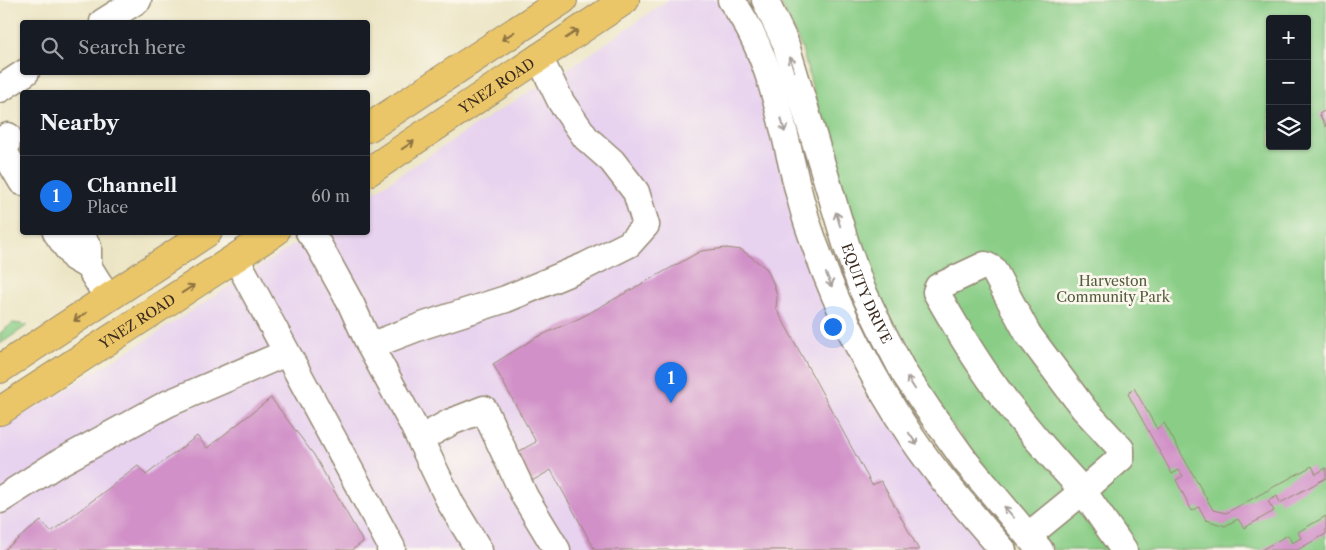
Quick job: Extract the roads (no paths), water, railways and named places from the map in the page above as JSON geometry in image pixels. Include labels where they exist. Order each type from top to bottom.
[{"type":"main road","points":[[370,127],[563,0]]},
{"type":"main road","name":"YNEZ ROAD","points":[[370,171],[625,0]]},
{"type":"main road","points":[[0,369],[203,235]]},
{"type":"main road","name":"YNEZ ROAD","points":[[0,411],[270,235]]},
{"type":"main road","points":[[33,390],[40,369],[110,321],[108,298]]},
{"type":"street","points":[[106,20],[138,0]]},
{"type":"street","name":"EQUITY DRIVE","points":[[731,0],[743,16],[759,48],[779,112],[809,228],[824,268],[860,348],[886,397],[913,440],[947,485],[1004,550]]},
{"type":"street","name":"EQUITY DRIVE","points":[[765,0],[785,42],[846,244],[862,289],[882,331],[904,373],[933,417],[966,462],[1035,543]]},
{"type":"street","points":[[370,346],[425,325],[506,299],[585,266],[629,244],[646,225],[636,192],[612,161],[586,138],[561,102],[538,57]]},
{"type":"street","points":[[0,89],[21,75]]},
{"type":"street","points":[[10,134],[5,153],[20,173]]},
{"type":"street","points":[[58,235],[74,258],[88,266],[108,298]]},
{"type":"street","points":[[82,235],[88,247],[88,266]]},
{"type":"street","points":[[311,235],[351,304],[370,346],[420,439],[451,504],[479,550]]},
{"type":"street","points":[[236,258],[392,548],[390,550]]},
{"type":"street","points":[[1035,543],[1083,491],[1121,458],[1120,449],[1084,409],[1028,334],[993,269],[985,265],[938,287],[936,292],[973,354],[997,389],[1083,491],[1124,550]]},
{"type":"street","points":[[0,500],[55,465],[167,404],[286,353]]},
{"type":"street","points":[[420,439],[451,422],[484,409],[525,497],[557,550]]},
{"type":"place","name":"Channell","points":[[671,403]]},
{"type":"park label","name":"Harveston Community Park","points":[[1113,290]]}]
